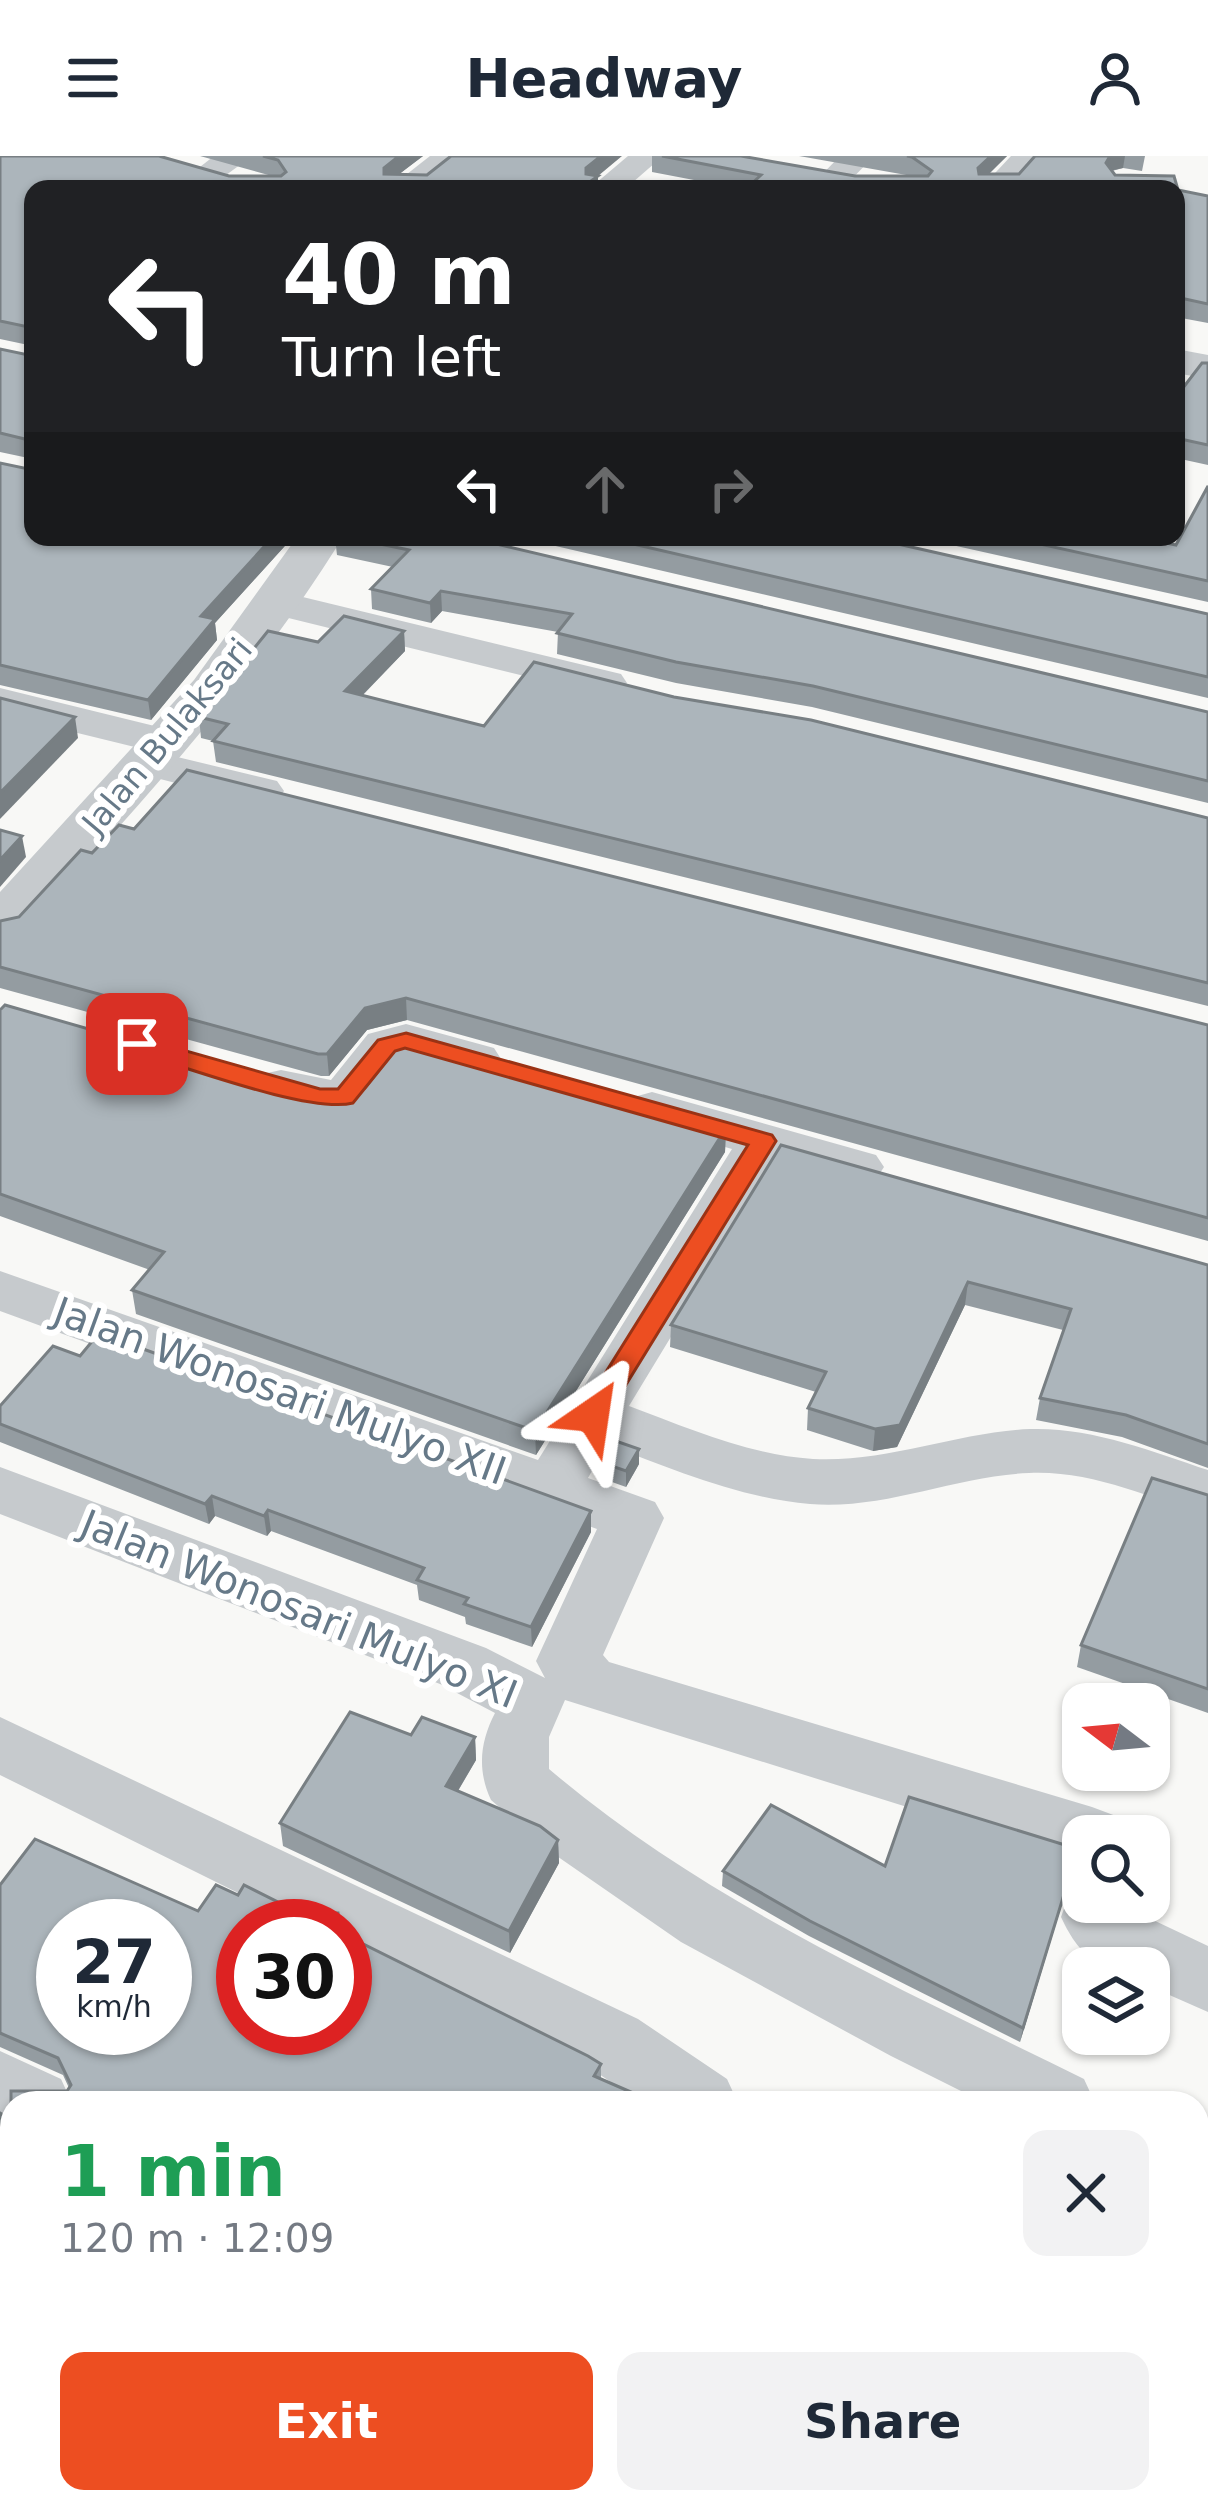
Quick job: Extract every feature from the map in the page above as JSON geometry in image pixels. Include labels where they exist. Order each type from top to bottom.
[{"type":"street","points":[[417,180],[450,156]]},
{"type":"street","points":[[615,180],[646,156]]},
{"type":"street","points":[[1005,180],[1028,156]]},
{"type":"street","points":[[167,162],[207,173],[242,170]]},
{"type":"street","points":[[796,170],[848,176]]},
{"type":"street","name":"Jalan Bulaksari","points":[[0,924],[158,753],[278,603],[314,546]]},
{"type":"street","points":[[278,603],[637,691]]},
{"type":"street","points":[[0,701],[310,803]]},
{"type":"street","points":[[228,1070],[320,1097],[345,1097],[386,1045],[406,1040],[519,1071]]},
{"type":"street","points":[[608,1096],[896,1178]]},
{"type":"street","points":[[552,1489],[764,1141]]},
{"type":"street","name":"Jalan Wonosari Mulyo XII","points":[[0,1290],[633,1518],[551,1682]]},
{"type":"street","points":[[593,1415],[706,1458],[807,1480],[841,1482],[1031,1451],[1097,1458],[1208,1493]]},
{"type":"street","name":"Jalan Wonosari Mulyo XI","points":[[0,1490],[463,1666],[551,1682],[516,1737],[515,1780],[556,1819],[719,1930],[1034,2091]]},
{"type":"street","points":[[551,1682],[587,1681],[1062,1827]]},
{"type":"street","points":[[0,1744],[612,2042],[683,2091]]},
{"type":"street","points":[[1100,1923],[1103,1929],[1208,1981]]},
{"type":"building","points":[[0,156],[159,156],[229,176],[281,176],[286,172],[278,160],[263,156],[399,156],[384,168],[384,174],[427,175],[451,156],[601,156],[586,168],[586,174],[598,176],[592,180],[24,180],[24,326],[0,321]]},
{"type":"building","points":[[662,156],[741,156],[855,176],[928,176],[932,171],[907,156],[991,156],[978,168],[979,174],[1019,174],[1035,156],[1110,156],[1106,163],[1115,175],[1174,176],[1175,180],[756,180],[761,175]]},
{"type":"building","points":[[1185,191],[1208,196],[1208,304],[1185,299]]},
{"type":"building","points":[[0,349],[24,354],[24,439],[0,433]]},
{"type":"building","points":[[1202,363],[1208,363],[1208,445],[1185,440],[1185,385]]},
{"type":"building","points":[[0,463],[24,468],[24,546],[265,546],[201,616],[215,619],[148,700],[0,665]]},
{"type":"building","points":[[1208,486],[1208,581],[1049,546],[1185,546],[1185,528]]},
{"type":"building","points":[[390,546],[505,546],[1208,712],[1208,781],[813,686],[676,662],[557,633],[572,614],[441,591],[430,603],[371,589],[409,550]]},
{"type":"building","points":[[642,546],[907,546],[1208,614],[1208,677]]},
{"type":"building","points":[[344,616],[404,631],[345,691],[484,726],[534,662],[674,697],[811,720],[1208,818],[1208,983],[213,741],[228,724],[199,717],[268,631],[318,642]]},
{"type":"building","points":[[0,698],[75,717],[0,793]]},
{"type":"building","points":[[187,770],[1208,1025],[1208,1218],[406,998],[365,1008],[327,1054],[318,1054],[0,967],[0,921],[19,917],[81,850],[92,853],[119,825],[134,829]]},
{"type":"building","points":[[0,830],[22,836],[0,860]]},
{"type":"building","points":[[5,1005],[315,1094],[365,1088],[405,1037],[726,1128],[535,1431],[132,1290],[164,1252],[0,1194],[0,1010]]},
{"type":"building","points":[[781,1145],[1208,1265],[1208,1444],[1126,1415],[1040,1398],[1071,1309],[968,1282],[900,1425],[875,1429],[808,1408],[826,1372],[671,1325]]},
{"type":"building","points":[[99,1333],[591,1511],[531,1627],[464,1604],[468,1598],[417,1580],[424,1568],[268,1510],[264,1516],[212,1496],[205,1504],[0,1424],[0,1406],[53,1346],[80,1356]]},
{"type":"building","points":[[607,1438],[639,1449],[626,1471],[594,1460]]},
{"type":"building","points":[[1152,1478],[1208,1495],[1208,1689],[1081,1645]]},
{"type":"building","points":[[350,1712],[411,1735],[422,1717],[475,1737],[446,1786],[540,1826],[558,1840],[509,1931],[280,1823]]},
{"type":"building","points":[[909,1797],[1062,1844],[1062,1901],[1023,2028],[810,1921],[723,1871],[771,1805],[885,1866]]},
{"type":"building","points":[[35,1839],[171,1899],[36,1899],[36,2049],[0,2033],[0,1885]]},
{"type":"building","points":[[216,1885],[238,1895],[244,1885],[272,1899],[216,1899],[216,2055],[372,2055],[372,1948],[588,2056],[601,2064],[594,2076],[628,2091],[67,2091],[71,2085],[58,2058],[51,2055],[192,2055],[192,1908],[198,1911]]},
{"type":"route","points":[[137,1044],[320,1097],[345,1097],[386,1045],[406,1040],[764,1141],[593,1415]]}]
